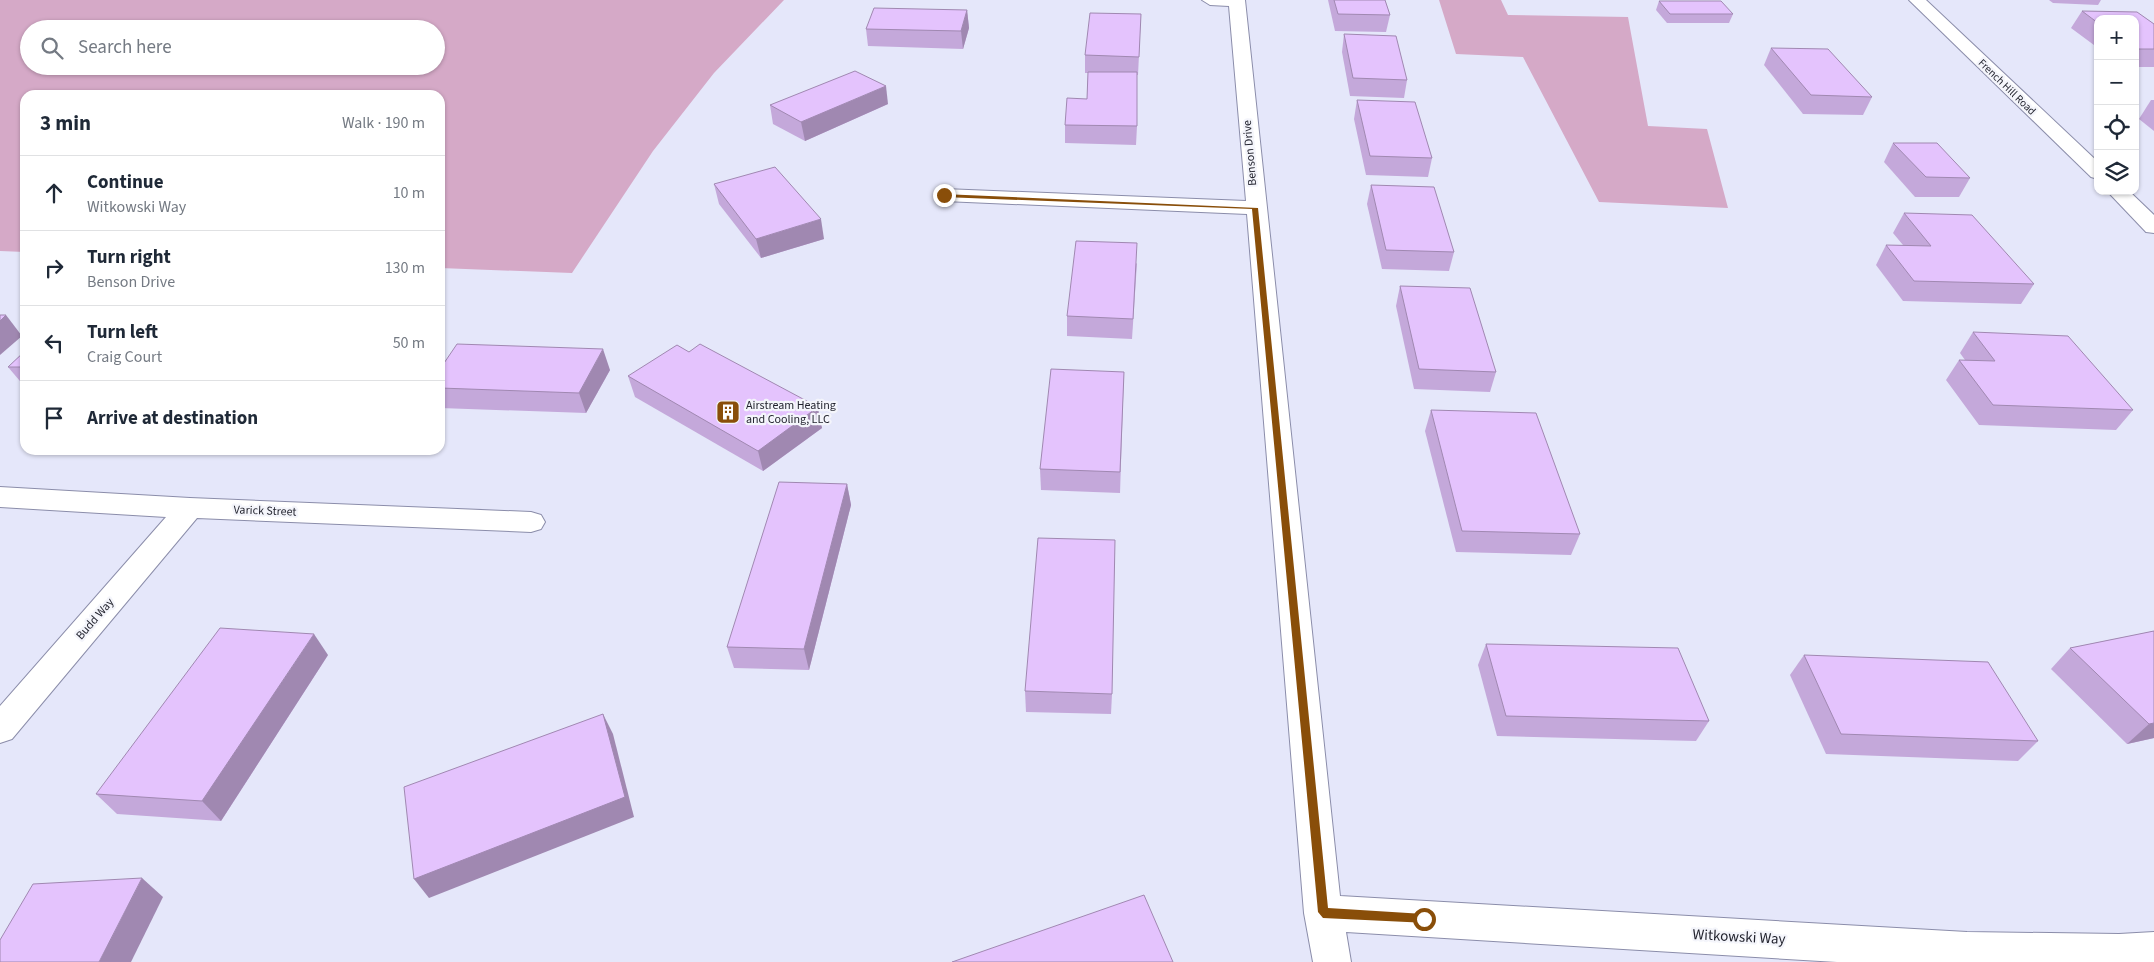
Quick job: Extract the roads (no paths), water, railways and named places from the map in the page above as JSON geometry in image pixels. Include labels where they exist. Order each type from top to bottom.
[{"type":"street","points":[[1210,0],[1237,0]]},
{"type":"street","name":"Benson Drive","points":[[1237,0],[1255,208],[1323,912],[1332,962]]},
{"type":"street","name":"French Hill Road","points":[[1917,0],[2094,169]]},
{"type":"street","points":[[944,195],[1255,208]]},
{"type":"street","points":[[2121,195],[2150,220]]},
{"type":"street","name":"Varick Street","points":[[0,497],[190,508],[531,522]]},
{"type":"street","name":"Budd Way","points":[[0,729],[190,508]]},
{"type":"street","name":"Witkowski Way","points":[[1323,912],[1966,950],[2119,953],[2154,951]]},
{"type":"place","name":"Airstream Heating and Cooling, LLC","points":[[728,412]]}]
